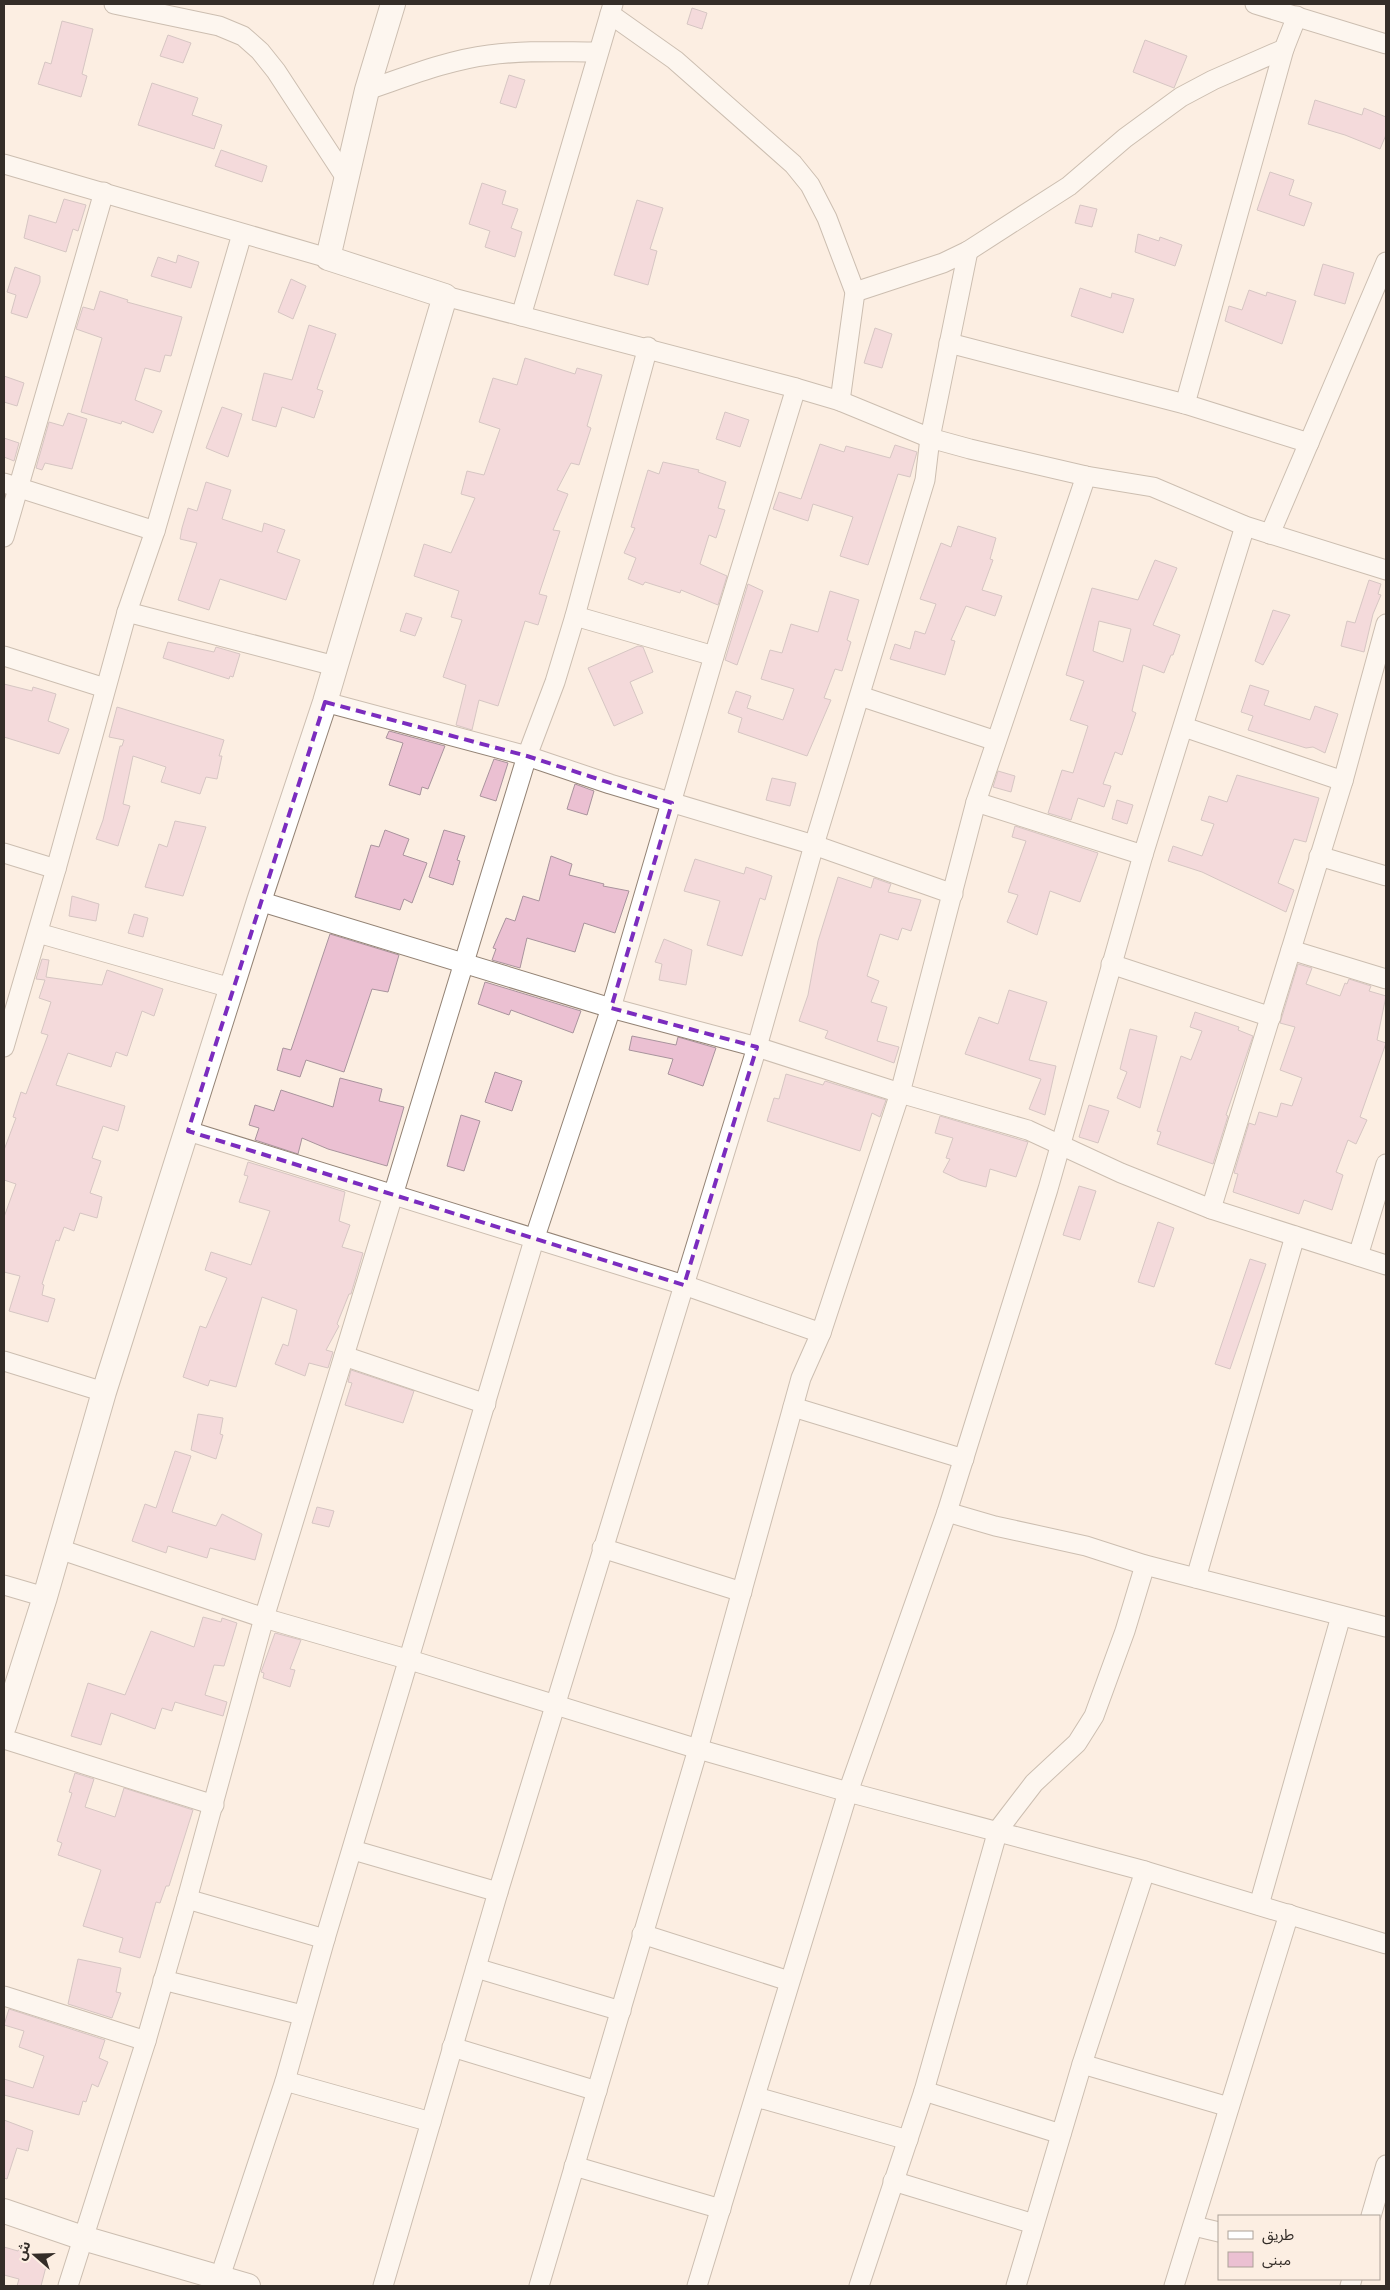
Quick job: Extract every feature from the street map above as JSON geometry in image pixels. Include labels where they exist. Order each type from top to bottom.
[{"type":"street","points":[[114,4],[159,8],[218,26],[243,36],[260,51],[276,71],[346,178]]},
{"type":"street","points":[[328,258],[366,90],[393,4]]},
{"type":"street","points":[[1255,4],[1386,44]]},
{"type":"street","points":[[521,316],[611,9],[675,60],[793,164],[810,185],[827,218],[855,292],[840,401]]},
{"type":"street","points":[[1185,404],[1284,49],[1297,16]]},
{"type":"street","points":[[855,292],[943,264],[968,252],[1069,186],[1125,138],[1181,97],[1213,80],[1284,49]]},
{"type":"street","points":[[366,90],[457,61],[488,55],[529,51],[597,52]]},
{"type":"street","points":[[4,164],[328,258],[446,296],[648,347],[840,401],[930,438],[1086,476],[1153,487],[1244,526],[1386,570]]},
{"type":"street","points":[[4,537],[11,486],[104,192]]},
{"type":"street","points":[[4,1047],[9,1012],[38,933],[127,612],[155,531],[242,234]]},
{"type":"street","points":[[383,2286],[498,1892],[757,1048],[814,845],[925,480],[930,438],[968,252]]},
{"type":"street","points":[[1270,534],[1386,262]]},
{"type":"street","points":[[4,1726],[45,1597],[104,1392],[188,1131],[231,988],[325,702],[446,296]]},
{"type":"street","points":[[949,343],[1185,404],[1309,443]]},
{"type":"street","points":[[68,2286],[146,2041],[214,1805],[264,1618],[527,756],[555,682],[575,616],[648,347]]},
{"type":"street","points":[[219,2282],[285,2081],[302,2015],[410,1660],[534,1240],[611,1008],[714,656],[796,388]]},
{"type":"street","points":[[539,2286],[698,1749],[793,1407],[802,1378],[821,1333],[900,1093],[976,802],[1086,476]]},
{"type":"street","points":[[11,486],[155,531]]},
{"type":"street","points":[[697,2286],[848,1792],[947,1512],[1048,1189],[1143,854],[1184,726],[1244,526]]},
{"type":"street","points":[[127,612],[335,666]]},
{"type":"street","points":[[575,616],[714,656]]},
{"type":"street","points":[[1211,1209],[1343,781],[1386,624]]},
{"type":"street","points":[[4,656],[105,688]]},
{"type":"street","points":[[860,696],[996,740]]},
{"type":"street","points":[[325,702],[527,756],[672,803],[814,845],[953,894]]},
{"type":"street","points":[[1184,726],[1343,781]]},
{"type":"street","points":[[976,802],[1143,854]]},
{"type":"street","points":[[4,853],[56,869]]},
{"type":"street","points":[[1319,856],[1386,876]]},
{"type":"street","points":[[259,901],[611,1008],[757,1048],[900,1093],[1028,1130],[1120,1173],[1211,1209],[1386,1264]]},
{"type":"street","points":[[38,933],[231,988]]},
{"type":"street","points":[[1291,950],[1386,979]]},
{"type":"street","points":[[1111,964],[1270,1017]]},
{"type":"street","points":[[188,1131],[534,1240],[684,1285],[821,1333]]},
{"type":"street","points":[[1358,1256],[1386,1164]]},
{"type":"street","points":[[1196,1578],[1295,1236]]},
{"type":"street","points":[[344,1356],[486,1404]]},
{"type":"street","points":[[4,1361],[104,1392]]},
{"type":"street","points":[[793,1407],[964,1459]]},
{"type":"street","points":[[947,1512],[995,1526],[1086,1546],[1145,1565],[1386,1627]]},
{"type":"street","points":[[602,1548],[742,1592]]},
{"type":"street","points":[[59,1549],[264,1618],[410,1660],[698,1749],[848,1792],[998,1830],[1144,1871],[1386,1944]]},
{"type":"street","points":[[858,2286],[924,2091],[998,1830],[1034,1783],[1077,1743],[1094,1716],[1125,1631],[1145,1565]]},
{"type":"street","points":[[4,1585],[45,1597]]},
{"type":"street","points":[[1259,1905],[1341,1616]]},
{"type":"street","points":[[4,1739],[214,1805]]},
{"type":"street","points":[[352,1850],[498,1892]]},
{"type":"street","points":[[1016,2286],[1082,2064],[1144,1871]]},
{"type":"street","points":[[187,1899],[325,1939]]},
{"type":"street","points":[[1174,2286],[1289,1914]]},
{"type":"street","points":[[642,1934],[789,1980]]},
{"type":"street","points":[[476,1968],[620,2011]]},
{"type":"street","points":[[163,1980],[302,2015]]},
{"type":"street","points":[[4,1996],[146,2041]]},
{"type":"street","points":[[452,2047],[597,2092]]},
{"type":"street","points":[[1082,2064],[1229,2107]]},
{"type":"street","points":[[285,2081],[430,2122]]},
{"type":"street","points":[[924,2091],[1061,2134]]},
{"type":"street","points":[[756,2097],[908,2140]]},
{"type":"street","points":[[1371,2215],[1386,2165]]},
{"type":"street","points":[[574,2166],[721,2209]]},
{"type":"street","points":[[894,2181],[1034,2224]]},
{"type":"street","points":[[4,2211],[219,2282],[248,2286]]},
{"type":"street","points":[[1194,2226],[1218,2232]]},
{"type":"highlighted area","points":[[325,702],[527,756],[672,803],[611,1008],[757,1047],[684,1285],[188,1131]]},
{"type":"building","points":[[692,8],[707,13],[702,29],[687,24]]},
{"type":"building","points":[[62,21],[93,29],[82,74],[87,76],[81,97],[38,84],[45,62],[51,64]]},
{"type":"building","points":[[168,35],[191,43],[183,63],[160,56]]},
{"type":"building","points":[[1145,40],[1187,56],[1174,88],[1133,72]]},
{"type":"building","points":[[509,75],[525,80],[516,108],[500,103]]},
{"type":"building","points":[[152,83],[198,98],[192,115],[222,125],[214,149],[138,125]]},
{"type":"building","points":[[1315,100],[1362,115],[1364,108],[1386,117],[1386,135],[1380,149],[1345,135],[1308,124]]},
{"type":"building","points":[[221,150],[267,166],[262,182],[215,166]]},
{"type":"building","points":[[1270,172],[1294,180],[1289,195],[1312,203],[1304,226],[1257,210]]},
{"type":"building","points":[[482,183],[506,191],[502,204],[518,209],[511,228],[522,232],[515,257],[485,247],[490,231],[469,224]]},
{"type":"building","points":[[64,199],[86,205],[78,231],[73,229],[66,252],[24,238],[29,215],[56,223]]},
{"type":"building","points":[[637,200],[663,208],[650,249],[657,251],[648,285],[614,275]]},
{"type":"building","points":[[1080,205],[1097,209],[1092,227],[1075,223]]},
{"type":"building","points":[[1138,234],[1159,241],[1160,237],[1182,245],[1175,266],[1135,252]]},
{"type":"building","points":[[178,255],[199,262],[191,288],[151,276],[158,257],[176,263]]},
{"type":"building","points":[[1323,264],[1354,273],[1345,304],[1314,295]]},
{"type":"building","points":[[15,267],[40,276],[40,282],[27,318],[11,313],[16,295],[7,292]]},
{"type":"building","points":[[291,279],[306,286],[293,319],[278,312]]},
{"type":"building","points":[[1080,288],[1111,298],[1112,293],[1134,299],[1123,333],[1071,316]]},
{"type":"building","points":[[1249,290],[1266,296],[1267,292],[1296,301],[1282,344],[1225,321],[1229,306],[1242,310]]},
{"type":"building","points":[[100,291],[128,300],[127,302],[182,317],[171,356],[165,355],[160,372],[145,368],[135,400],[162,411],[153,433],[122,421],[121,424],[81,412],[102,338],[76,329],[83,307],[94,310]]},
{"type":"building","points":[[309,325],[336,334],[317,389],[323,391],[314,418],[282,407],[276,427],[252,420],[264,373],[292,380]]},
{"type":"building","points":[[875,328],[892,334],[882,368],[864,363]]},
{"type":"building","points":[[525,358],[575,374],[577,368],[602,375],[587,426],[591,428],[579,465],[571,463],[557,490],[568,494],[553,530],[560,531],[539,594],[547,596],[538,625],[525,621],[498,706],[479,700],[472,730],[456,725],[466,685],[443,677],[462,620],[451,617],[459,591],[414,576],[424,544],[451,553],[475,498],[461,494],[467,471],[484,475],[500,429],[479,422],[493,378],[517,385]]},
{"type":"building","points":[[4,376],[24,383],[17,406],[4,402]]},
{"type":"building","points":[[222,407],[242,414],[228,457],[206,448]]},
{"type":"building","points":[[725,412],[749,420],[740,447],[716,439]]},
{"type":"building","points":[[68,413],[87,419],[72,469],[45,463],[42,470],[36,468],[49,422],[63,426]]},
{"type":"building","points":[[4,438],[19,443],[14,461],[4,457]]},
{"type":"building","points":[[820,444],[844,452],[846,446],[890,458],[895,445],[917,452],[910,477],[898,474],[868,565],[840,556],[853,517],[813,504],[808,521],[773,509],[779,492],[801,499]]},
{"type":"building","points":[[663,462],[699,470],[698,472],[726,482],[718,508],[725,510],[716,538],[709,535],[700,564],[727,576],[718,605],[681,590],[680,593],[645,582],[643,585],[628,579],[636,558],[624,553],[635,528],[631,527],[648,470],[659,474]]},
{"type":"building","points":[[206,482],[231,490],[222,519],[262,532],[264,523],[285,530],[277,552],[300,560],[286,600],[220,579],[209,610],[178,600],[197,543],[180,539],[182,528],[188,508],[197,511]]},
{"type":"building","points":[[958,526],[996,538],[990,559],[993,560],[982,590],[1002,596],[995,616],[966,606],[951,640],[955,641],[945,675],[890,659],[895,644],[910,649],[915,631],[925,634],[936,604],[920,599],[941,543],[951,547]]},
{"type":"building","points":[[1155,560],[1177,568],[1153,625],[1180,635],[1173,655],[1171,655],[1164,673],[1143,665],[1132,711],[1136,713],[1122,755],[1115,752],[1103,784],[1111,786],[1104,807],[1078,798],[1071,820],[1048,813],[1062,770],[1073,773],[1088,726],[1070,720],[1084,681],[1066,675],[1092,588],[1138,600]],"holes":[[[1099,621],[1131,629],[1123,662],[1093,651]]]},
{"type":"building","points":[[1369,580],[1381,584],[1378,594],[1381,595],[1373,614],[1364,652],[1341,646],[1347,621],[1355,623]]},
{"type":"building","points":[[748,584],[763,591],[737,665],[725,660]]},
{"type":"building","points":[[830,591],[859,600],[847,640],[851,642],[842,671],[835,669],[824,698],[831,700],[807,756],[738,732],[742,718],[728,713],[736,691],[751,696],[747,708],[783,720],[794,689],[761,679],[770,650],[782,653],[791,624],[818,632]]},
{"type":"building","points":[[1273,610],[1290,615],[1263,665],[1255,661]]},
{"type":"building","points":[[406,613],[422,618],[415,636],[400,631]]},
{"type":"building","points":[[168,642],[214,652],[216,647],[240,654],[233,677],[230,676],[229,679],[163,658]]},
{"type":"building","points":[[638,646],[643,647],[653,672],[630,682],[643,713],[614,726],[588,668]]},
{"type":"building","points":[[4,684],[32,691],[33,687],[56,694],[48,721],[69,729],[59,754],[4,737]]},
{"type":"building","points":[[1250,685],[1269,691],[1264,705],[1310,720],[1315,706],[1338,714],[1325,753],[1313,747],[1306,748],[1248,730],[1253,716],[1241,712]]},
{"type":"building","points":[[117,707],[224,740],[219,756],[222,756],[217,779],[206,777],[200,794],[161,782],[166,767],[133,756],[123,804],[130,806],[118,846],[96,839],[103,820],[120,746],[122,746],[124,740],[109,737]]},
{"type":"building","points":[[389,731],[445,746],[428,789],[422,787],[420,795],[389,785],[403,743],[386,738]]},
{"type":"building","points":[[494,759],[508,763],[496,801],[480,796]]},
{"type":"building","points":[[998,771],[1015,776],[1011,792],[993,787]]},
{"type":"building","points":[[1237,775],[1319,798],[1306,842],[1294,839],[1278,883],[1294,890],[1286,912],[1202,872],[1168,861],[1173,846],[1202,856],[1214,824],[1201,820],[1209,796],[1227,802]]},
{"type":"building","points":[[772,778],[796,783],[790,806],[766,800]]},
{"type":"building","points":[[575,784],[594,791],[587,815],[567,809]]},
{"type":"building","points":[[1117,800],[1133,805],[1127,824],[1112,819]]},
{"type":"building","points":[[175,821],[206,827],[183,896],[145,887],[159,844],[167,847]]},
{"type":"building","points":[[1015,826],[1098,853],[1080,902],[1050,891],[1037,935],[1007,922],[1018,895],[1008,892],[1026,841],[1012,837]]},
{"type":"building","points":[[385,830],[409,839],[403,855],[427,863],[412,903],[404,899],[400,910],[355,897],[371,845],[379,847]]},
{"type":"building","points":[[444,830],[465,836],[457,860],[460,861],[453,885],[429,877]]},
{"type":"building","points":[[551,856],[572,864],[569,875],[604,884],[603,886],[629,891],[615,933],[584,923],[575,952],[527,938],[520,968],[492,960],[496,949],[493,948],[506,918],[515,921],[523,896],[539,901]]},
{"type":"building","points":[[695,859],[744,874],[746,867],[772,876],[765,900],[760,898],[742,956],[707,945],[720,901],[684,891]]},
{"type":"building","points":[[838,877],[871,888],[874,878],[891,884],[888,892],[921,900],[911,931],[902,928],[898,940],[880,934],[867,976],[879,981],[871,1002],[887,1007],[877,1041],[899,1047],[894,1063],[825,1038],[828,1031],[799,1021],[808,995],[818,941]]},
{"type":"building","points":[[72,896],[99,904],[96,921],[69,916]]},
{"type":"building","points":[[134,914],[148,918],[143,937],[128,933]]},
{"type":"building","points":[[330,934],[399,955],[388,992],[372,989],[344,1072],[306,1060],[300,1077],[277,1070],[283,1048],[291,1050]]},
{"type":"building","points":[[664,939],[692,950],[686,985],[659,980],[662,964],[655,962]]},
{"type":"building","points":[[42,959],[49,960],[46,977],[102,985],[107,970],[163,989],[154,1016],[142,1011],[127,1056],[116,1052],[111,1067],[68,1053],[56,1085],[125,1106],[118,1131],[103,1126],[92,1158],[101,1161],[90,1193],[102,1197],[97,1218],[80,1213],[74,1231],[64,1227],[59,1241],[56,1240],[42,1284],[44,1285],[42,1295],[55,1299],[48,1322],[9,1311],[20,1276],[4,1272],[4,1217],[16,1184],[4,1180],[4,1150],[16,1118],[13,1117],[21,1092],[26,1094],[48,1035],[41,1033],[51,1002],[39,998],[45,980],[36,979]]},
{"type":"building","points":[[1298,964],[1312,968],[1306,984],[1340,996],[1345,983],[1347,984],[1349,979],[1371,986],[1369,991],[1386,996],[1377,1040],[1386,1043],[1360,1117],[1367,1120],[1356,1144],[1348,1140],[1336,1172],[1343,1175],[1332,1210],[1304,1200],[1299,1214],[1233,1192],[1238,1174],[1234,1173],[1249,1123],[1255,1125],[1259,1112],[1277,1117],[1281,1103],[1292,1106],[1302,1078],[1280,1070],[1295,1027],[1280,1023]]},
{"type":"building","points":[[485,982],[581,1011],[573,1033],[511,1010],[509,1015],[478,1004]]},
{"type":"building","points":[[1009,990],[1047,1002],[1029,1060],[1056,1066],[1045,1115],[1029,1109],[1041,1079],[965,1054],[979,1017],[998,1024]]},
{"type":"building","points":[[1195,1012],[1239,1027],[1238,1030],[1253,1036],[1226,1115],[1228,1116],[1213,1164],[1157,1144],[1161,1132],[1157,1131],[1181,1056],[1191,1060],[1202,1031],[1190,1027]]},
{"type":"building","points":[[1130,1029],[1157,1036],[1140,1108],[1117,1098],[1127,1072],[1120,1069]]},
{"type":"building","points":[[632,1036],[676,1045],[678,1037],[716,1048],[703,1086],[668,1074],[673,1059],[629,1050]]},
{"type":"building","points":[[495,1072],[522,1081],[512,1111],[485,1102]]},
{"type":"building","points":[[786,1074],[823,1085],[825,1081],[886,1100],[880,1117],[872,1113],[860,1151],[767,1121],[774,1098],[779,1099]]},
{"type":"building","points":[[340,1078],[382,1089],[379,1101],[404,1107],[387,1166],[328,1149],[302,1138],[298,1154],[255,1140],[259,1128],[249,1125],[255,1105],[274,1111],[281,1090],[333,1107]]},
{"type":"building","points":[[1089,1105],[1109,1111],[1098,1143],[1079,1137]]},
{"type":"building","points":[[461,1115],[480,1121],[464,1171],[447,1166]]},
{"type":"building","points":[[940,1116],[1028,1142],[1016,1177],[990,1169],[986,1187],[960,1180],[943,1172],[950,1159],[946,1158],[953,1138],[935,1133]]},
{"type":"building","points":[[248,1162],[345,1192],[339,1221],[350,1225],[342,1247],[363,1253],[351,1294],[349,1294],[337,1324],[339,1326],[326,1350],[333,1352],[328,1368],[309,1363],[305,1376],[275,1364],[283,1344],[288,1346],[297,1310],[262,1297],[236,1387],[210,1380],[208,1386],[183,1377],[200,1326],[206,1328],[227,1278],[205,1270],[211,1252],[251,1265],[270,1211],[239,1202],[248,1176],[244,1175]]},
{"type":"building","points":[[1079,1186],[1096,1191],[1080,1240],[1063,1235]]},
{"type":"building","points":[[1158,1222],[1174,1228],[1154,1287],[1138,1282]]},
{"type":"building","points":[[1250,1259],[1266,1264],[1230,1369],[1215,1364]]},
{"type":"building","points":[[351,1370],[414,1391],[403,1423],[345,1405],[352,1383],[348,1382]]},
{"type":"building","points":[[198,1414],[223,1418],[220,1434],[223,1435],[216,1459],[191,1450]]},
{"type":"building","points":[[175,1451],[191,1456],[172,1512],[216,1526],[222,1514],[262,1534],[255,1560],[210,1548],[207,1558],[168,1546],[166,1553],[132,1541],[145,1504],[156,1508]]},
{"type":"building","points":[[317,1507],[334,1511],[329,1527],[312,1523]]},
{"type":"building","points":[[203,1617],[221,1622],[222,1618],[237,1623],[224,1666],[214,1665],[205,1695],[227,1702],[223,1716],[175,1702],[172,1711],[162,1708],[155,1729],[111,1713],[101,1745],[71,1736],[88,1683],[125,1695],[151,1631],[194,1647]]},
{"type":"building","points":[[275,1633],[301,1640],[290,1669],[295,1670],[290,1687],[263,1678],[264,1673],[261,1672]]},
{"type":"building","points":[[75,1773],[94,1779],[85,1807],[115,1817],[124,1788],[193,1810],[169,1886],[166,1886],[160,1903],[156,1902],[140,1958],[119,1952],[123,1938],[83,1926],[101,1870],[58,1855],[62,1843],[57,1841],[72,1793],[69,1792]]},
{"type":"building","points":[[78,1959],[121,1968],[116,1992],[121,1993],[112,2018],[68,2004]]},
{"type":"building","points":[[9,2009],[105,2040],[99,2058],[108,2062],[98,2087],[92,2084],[86,2102],[83,2101],[79,2115],[4,2095],[4,2079],[33,2088],[44,2056],[19,2047],[24,2031],[4,2025]]},
{"type":"building","points":[[4,2120],[33,2131],[28,2151],[17,2148],[7,2179],[4,2178]]},
{"type":"building","points":[[4,2247],[18,2251],[19,2249],[48,2259],[41,2286],[17,2286],[19,2279],[4,2275]]}]
